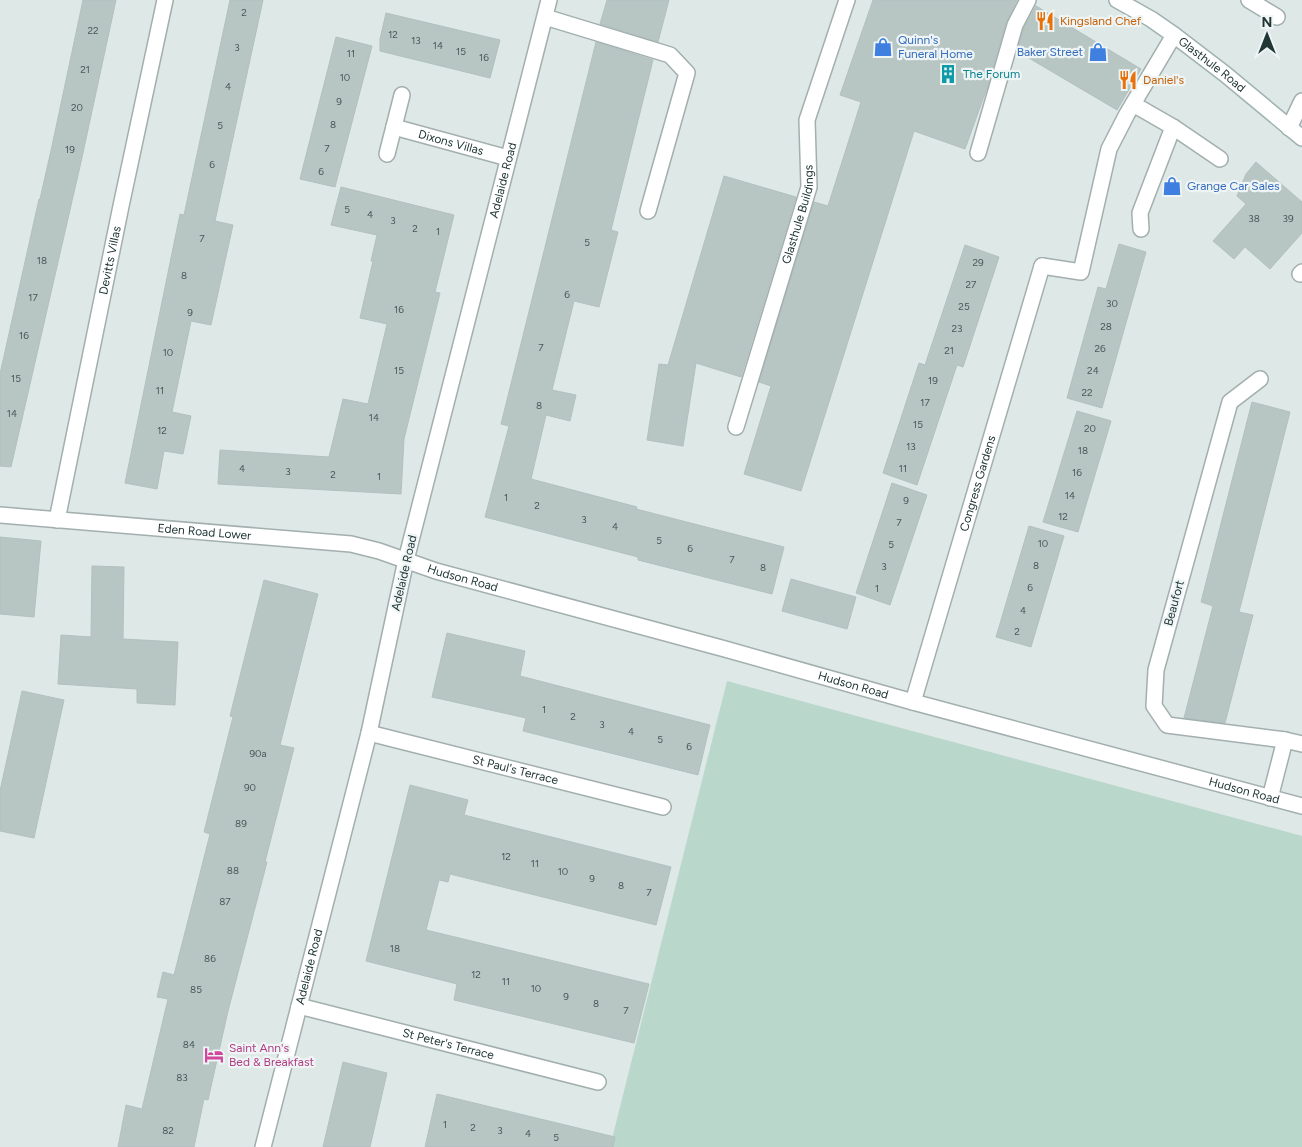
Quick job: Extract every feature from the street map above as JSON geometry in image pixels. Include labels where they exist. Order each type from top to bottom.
[{"type":"street","name":"Devitts Villas","points":[[58,520],[119,216],[165,0]]},
{"type":"street","name":"Adelaide Road","points":[[263,1147],[369,732],[406,560],[549,0]]},
{"type":"street","name":"Glasthule Buildings","points":[[736,427],[809,187],[807,120],[847,0]]},
{"type":"street","points":[[978,152],[1015,25],[1028,0]]},
{"type":"street","name":"Glasthule Road","points":[[1117,0],[1151,18],[1174,35],[1225,74],[1302,138]]},
{"type":"street","points":[[1249,0],[1277,17]]},
{"type":"street","points":[[545,17],[670,54],[688,73],[648,211]]},
{"type":"street","points":[[1174,35],[1133,104],[1173,127],[1220,159]]},
{"type":"street","points":[[388,154],[402,94]]},
{"type":"street","points":[[1289,128],[1302,101]]},
{"type":"street","name":"Congress Gardens","points":[[913,702],[1042,266],[1081,272],[1109,149],[1133,104]]},
{"type":"street","name":"Dixons Villas","points":[[394,127],[508,158]]},
{"type":"street","points":[[1141,228],[1140,213],[1173,127]]},
{"type":"street","name":"Beaufort","points":[[1260,380],[1230,402],[1156,670],[1154,706],[1167,725],[1285,740],[1302,744]]},
{"type":"street","name":"Eden Road Lower","points":[[0,515],[351,544],[406,560]]},
{"type":"street","name":"Hudson Road","points":[[406,560],[436,572],[1302,806]]},
{"type":"street","name":"St Paul's Terrace","points":[[369,732],[662,807]]},
{"type":"street","points":[[1270,798],[1285,740]]},
{"type":"street","name":"St Peter's Terrace","points":[[299,1006],[598,1082]]},
{"type":"green space","points":[[727,681],[1302,836],[1302,1147],[610,1147]]},
{"type":"building","points":[[83,0],[116,0],[11,467],[0,466],[0,374]]},
{"type":"building","points":[[230,0],[263,0],[215,221],[233,225],[211,325],[191,321],[172,412],[191,416],[183,454],[164,451],[157,489],[125,483],[180,214],[184,215]]},
{"type":"building","points":[[607,0],[669,0],[658,42],[600,24]]},
{"type":"building","points":[[873,0],[1017,0],[1006,22],[987,88],[965,149],[914,131],[801,491],[744,474],[771,386],[759,382],[814,202],[828,206],[861,102],[840,95]]},
{"type":"building","points":[[1036,6],[1141,69],[1117,110],[1017,51],[1024,28]]},
{"type":"building","points":[[386,13],[500,40],[490,78],[380,51],[380,39]]},
{"type":"building","points":[[336,37],[372,46],[335,187],[300,179]]},
{"type":"building","points":[[596,42],[653,60],[611,230],[618,232],[599,307],[574,301],[552,390],[576,395],[570,421],[546,415],[531,479],[637,507],[636,509],[784,547],[772,594],[638,560],[638,557],[485,517],[509,426],[501,424]]},
{"type":"building","points":[[1256,162],[1302,202],[1302,233],[1270,269],[1245,247],[1234,259],[1213,241],[1246,204],[1237,196],[1246,174]]},
{"type":"building","points":[[724,176],[796,197],[741,377],[696,363],[683,446],[647,440],[659,364],[668,365]]},
{"type":"building","points":[[341,187],[454,215],[435,292],[440,293],[404,439],[401,494],[218,484],[220,450],[329,457],[343,399],[368,404],[387,324],[360,318],[377,235],[331,225]]},
{"type":"building","points":[[1119,244],[1146,252],[1102,408],[1067,398],[1098,287],[1106,289]]},
{"type":"building","points":[[965,245],[999,257],[963,367],[957,365],[917,485],[883,473],[919,363],[925,365]]},
{"type":"building","points":[[1252,402],[1290,412],[1239,612],[1253,615],[1225,723],[1184,718],[1213,606],[1201,602]]},
{"type":"building","points":[[1077,411],[1111,421],[1078,532],[1043,522]]},
{"type":"building","points":[[892,483],[927,495],[890,605],[856,593]]},
{"type":"building","points":[[1029,526],[1064,536],[1031,647],[996,637]]},
{"type":"building","points":[[0,537],[41,541],[34,617],[0,614]]},
{"type":"building","points":[[92,566],[124,567],[123,639],[178,642],[175,705],[137,703],[137,689],[58,684],[61,635],[91,637]]},
{"type":"building","points":[[791,579],[856,597],[847,629],[782,611]]},
{"type":"building","points":[[264,580],[318,594],[280,745],[294,748],[265,862],[267,862],[228,1011],[208,1100],[204,1099],[194,1147],[118,1147],[126,1105],[142,1109],[168,999],[157,997],[163,972],[174,975],[191,909],[210,834],[204,832],[233,717],[230,716]]},
{"type":"building","points":[[447,633],[525,651],[520,676],[710,725],[698,775],[523,731],[526,718],[432,697]]},
{"type":"building","points":[[22,691],[64,700],[34,838],[0,831],[0,791]]},
{"type":"building","points":[[410,785],[468,800],[464,815],[671,867],[656,925],[450,874],[448,882],[439,880],[426,930],[649,984],[634,1043],[454,1000],[457,984],[366,961]]},
{"type":"building","points":[[343,1062],[387,1073],[370,1147],[323,1147]]},
{"type":"building","points":[[437,1094],[615,1137],[613,1147],[425,1147]]},
{"type":"place","name":"Kingsland Chef","points":[[1045,21]]},
{"type":"place","name":"Quinn's Funeral Home","points":[[883,47]]},
{"type":"place","name":"Baker Street","points":[[1098,52]]},
{"type":"place","name":"The Forum","points":[[948,74]]},
{"type":"place","name":"Daniel's","points":[[1128,80]]},
{"type":"place","name":"Grange Car Sales","points":[[1172,186]]},
{"type":"place","name":"Saint Ann's Bed & Breakfast","points":[[214,1055]]}]
